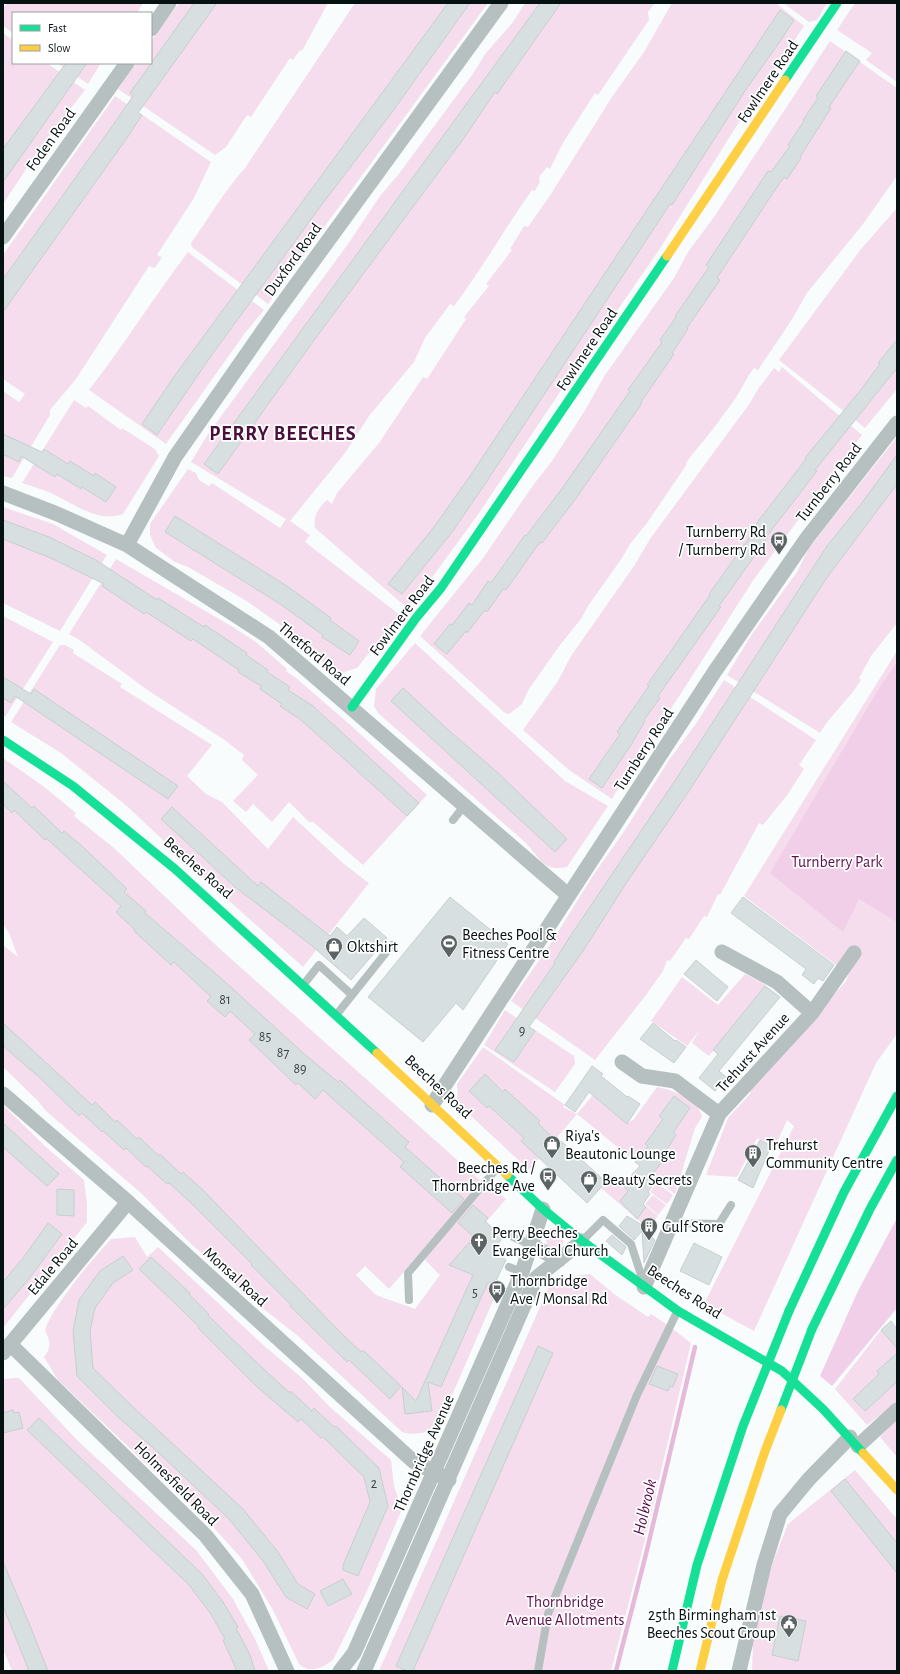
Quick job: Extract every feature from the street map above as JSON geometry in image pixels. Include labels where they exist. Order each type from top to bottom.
[{"type":"main road","name":"Fowlmere Road","points":[[352,707],[416,618],[445,581],[629,313],[837,3]]},
{"type":"main road","name":"Beeches Road","points":[[3,740],[85,796],[175,869],[336,1014],[543,1209],[582,1241],[678,1311],[782,1371],[823,1409],[854,1441],[897,1490]]},
{"type":"main road","points":[[672,1671],[700,1558],[743,1426],[789,1311],[844,1192],[897,1096]]},
{"type":"main road","points":[[700,1671],[722,1580],[765,1451],[812,1329],[870,1209],[897,1160]]},
{"type":"street","points":[[152,28],[169,3]]},
{"type":"street","name":"Duxford Road","points":[[126,545],[175,457],[274,315],[501,3]]},
{"type":"street","name":"Foden Road","points":[[3,237],[126,64]]},
{"type":"street","name":"Turnberry Road","points":[[432,1105],[715,671],[790,564],[897,423]]},
{"type":"street","name":"Thetford Road","points":[[3,493],[55,513],[126,545],[269,637],[352,707],[568,895]]},
{"type":"street","name":"Trehurst Avenue","points":[[722,952],[777,982],[812,1013]]},
{"type":"street","name":"Trehurst Avenue","points":[[644,1287],[719,1114],[812,1013],[854,954]]},
{"type":"street","name":"Trehurst Avenue","points":[[622,1062],[642,1076],[675,1081],[719,1114]]},
{"type":"street","name":"Monsal Road","points":[[3,1094],[128,1202],[413,1461],[434,1474],[449,1480]]},
{"type":"street","name":"Edale Road","points":[[7,1349],[128,1202]]},
{"type":"street","name":"Thornbridge Avenue","points":[[340,1671],[354,1653],[434,1474],[515,1270],[531,1245],[543,1209]]},
{"type":"street","points":[[364,1671],[449,1480],[536,1278],[582,1241]]},
{"type":"street","points":[[531,1245],[559,1260]]},
{"type":"street","name":"Holmesfield Road","points":[[7,1349],[206,1536],[252,1594],[287,1671]]},
{"type":"street","points":[[739,1671],[764,1565],[780,1514],[808,1479],[854,1441],[897,1410]]},
{"type":"lane","points":[[453,820],[464,806]]},
{"type":"lane","points":[[336,1014],[392,945]]},
{"type":"lane","points":[[303,984],[319,966],[352,995]]},
{"type":"lane","points":[[409,1300],[408,1273],[499,1167]]},
{"type":"lane","points":[[672,1223],[719,1224],[731,1204]]},
{"type":"lane","points":[[582,1241],[603,1220],[631,1244],[644,1287]]},
{"type":"lane","points":[[509,1235],[531,1245]]},
{"type":"lane","points":[[538,1671],[548,1614],[636,1395],[678,1311]]},
{"type":"green space","points":[[7,3],[143,3],[138,12],[12,12],[12,32],[3,26],[3,8]]},
{"type":"green space","points":[[179,3],[328,3],[302,51],[300,50],[293,60],[290,58],[251,117],[247,115],[226,147],[215,155],[118,89],[135,64],[152,64],[152,40]]},
{"type":"green space","points":[[355,3],[488,3],[268,304],[192,247],[191,243],[223,195],[245,168]]},
{"type":"green space","points":[[525,3],[655,3],[648,12],[649,20],[598,95],[595,93],[563,143],[550,169],[547,167],[539,177],[540,182],[535,191],[532,190],[464,292],[454,306],[450,304],[425,338],[414,362],[369,416],[345,453],[290,521],[310,535],[305,542],[400,615],[357,668],[341,673],[321,661],[279,624],[245,600],[188,567],[175,562],[156,548],[150,535],[150,524],[188,469],[196,473],[199,480],[209,486],[212,483],[280,528],[286,519],[191,462],[208,434],[348,244],[380,196],[398,175],[472,75],[486,53],[513,22]]},
{"type":"green space","points":[[672,3],[776,3],[804,26],[734,130],[659,250],[570,377],[477,516],[436,572],[407,608],[315,528],[317,512],[327,500],[332,504],[337,493],[379,443],[423,377],[427,379],[466,319],[464,317],[489,286],[486,284],[512,250],[510,249],[524,226],[528,227],[551,194],[612,97],[644,52]]},
{"type":"green space","points":[[783,3],[827,3],[817,20],[809,22]]},
{"type":"green space","points":[[855,3],[897,3],[897,82],[866,60],[872,53],[837,30]]},
{"type":"green space","points":[[3,33],[12,39],[12,64],[48,64],[85,90],[42,145],[3,204]]},
{"type":"green space","points":[[830,41],[897,88],[897,176],[863,224],[807,293],[791,321],[758,370],[754,368],[733,402],[686,463],[687,464],[647,523],[630,544],[622,558],[588,606],[581,619],[560,645],[529,689],[522,704],[509,714],[505,713],[420,636],[483,558],[534,484],[552,461],[584,412],[605,375],[674,278],[688,252],[714,217]]},
{"type":"green space","points":[[58,64],[100,64],[88,84]]},
{"type":"green space","points":[[115,96],[211,162],[194,198],[157,255],[162,257],[155,268],[149,266],[76,379],[50,410],[50,415],[12,478],[3,476],[3,391],[19,402],[25,394],[3,379],[3,255]]},
{"type":"green space","points":[[897,208],[897,389],[865,428],[779,360],[861,249]]},
{"type":"green space","points":[[188,252],[264,310],[245,333],[166,444],[89,390]]},
{"type":"green space","points":[[782,367],[862,435],[754,579],[680,695],[634,762],[612,799],[569,770],[523,730],[558,681],[571,656],[634,566],[650,539],[774,368],[779,372]]},
{"type":"green space","points":[[74,400],[86,408],[88,406],[121,430],[122,428],[155,449],[159,456],[123,514],[104,516],[95,514],[77,507],[51,493],[22,483]]},
{"type":"green space","points":[[897,437],[897,623],[871,656],[859,678],[861,680],[820,733],[727,675],[752,634],[797,572],[809,548]]},
{"type":"green space","points":[[3,507],[53,524],[107,555],[60,631],[3,603]]},
{"type":"green space","points":[[116,559],[256,642],[287,669],[286,671],[347,722],[427,795],[363,865],[312,821],[310,823],[289,802],[272,822],[253,804],[246,812],[233,801],[258,775],[242,760],[244,755],[223,739],[146,689],[81,641],[69,634]]},
{"type":"green space","points":[[3,616],[53,642],[5,717],[3,716]]},
{"type":"green space","points":[[415,643],[565,781],[608,806],[567,867],[553,868],[543,863],[526,843],[378,713],[374,706],[376,689]]},
{"type":"green space","points":[[60,645],[65,645],[74,650],[73,653],[122,684],[120,687],[212,745],[187,776],[206,794],[222,802],[268,849],[293,817],[344,864],[369,883],[303,967],[188,864],[128,807],[61,753],[11,722]]},
{"type":"green space","name":"Turnberry Park","points":[[897,651],[897,1034],[876,1063],[754,1331],[704,1304],[794,1126],[787,1120],[775,1147],[757,1138],[737,1177],[706,1175],[728,1118],[751,1093],[749,1091],[846,981],[856,955],[840,968],[744,896]]},
{"type":"green space","points":[[897,662],[897,922],[859,899],[843,932],[770,873],[881,685]]},
{"type":"green space","points":[[724,680],[816,740],[799,765],[804,769],[788,794],[763,825],[759,823],[720,895],[718,894],[707,917],[704,916],[689,939],[686,938],[670,961],[667,960],[663,971],[646,995],[595,1060],[511,1001],[551,943],[594,874],[625,830],[669,760],[695,725]]},
{"type":"green space","points":[[3,758],[43,786],[76,813],[74,816],[114,848],[220,949],[482,1182],[389,1289],[365,1266],[356,1275],[376,1295],[415,1309],[440,1275],[425,1260],[429,1253],[488,1184],[506,1199],[449,1265],[499,1287],[439,1425],[435,1428],[416,1434],[402,1432],[298,1336],[242,1292],[224,1272],[191,1244],[142,1194],[46,1111],[38,1101],[3,1067],[3,945],[18,957],[9,933],[3,924]]},
{"type":"green space","points":[[745,974],[766,985],[709,1056],[692,1043],[699,1031],[687,1046],[651,1021],[682,977],[718,1005]]},
{"type":"green space","points":[[505,1010],[574,1056],[575,1064],[555,1092],[484,1045]]},
{"type":"green space","points":[[483,1047],[565,1105],[563,1107],[577,1114],[529,1170],[458,1104],[457,1084]]},
{"type":"green space","points":[[657,1087],[670,1090],[691,1100],[700,1111],[702,1117],[695,1128],[675,1194],[577,1114],[593,1095],[627,1124],[634,1119]]},
{"type":"green space","points":[[3,1105],[46,1147],[84,1180],[87,1204],[87,1222],[3,1328]]},
{"type":"green space","points":[[612,1178],[658,1216],[649,1226],[644,1225],[601,1188]]},
{"type":"green space","points":[[657,1183],[673,1195],[667,1204],[650,1192]]},
{"type":"green space","points":[[653,1195],[666,1205],[658,1215],[645,1204]]},
{"type":"green space","points":[[897,1218],[897,1308],[832,1386],[820,1376],[858,1291]]},
{"type":"green space","points":[[553,1228],[562,1233],[563,1236],[562,1246],[557,1252],[547,1246],[546,1239],[548,1229]]},
{"type":"green space","points":[[135,1237],[147,1257],[158,1247],[261,1343],[302,1378],[331,1408],[391,1460],[394,1486],[402,1509],[367,1591],[333,1660],[316,1669],[307,1669],[299,1664],[273,1610],[242,1559],[196,1508],[162,1479],[58,1380],[44,1357],[49,1347],[48,1338],[45,1331],[55,1310],[64,1297],[94,1258],[111,1239]]},
{"type":"green space","name":"Thornbridge Avenue Allotments","points":[[590,1274],[614,1294],[648,1317],[651,1314],[691,1343],[642,1552],[611,1671],[379,1671],[551,1282],[555,1279]]},
{"type":"green space","points":[[881,1330],[897,1347],[897,1402],[867,1425],[835,1389]]},
{"type":"green space","points":[[19,1378],[77,1440],[196,1550],[233,1599],[255,1639],[269,1671],[12,1671],[3,1649],[3,1379]]},
{"type":"green space","points":[[897,1419],[897,1457],[880,1437]]},
{"type":"green space","points":[[855,1470],[897,1519],[897,1671],[752,1671],[753,1644],[767,1577],[788,1524]]},
{"type":"building","points":[[194,3],[217,3],[138,113],[142,115],[127,138],[3,312],[3,279],[133,96],[130,93]]},
{"type":"building","points":[[448,3],[470,3],[390,115],[323,203],[211,356],[157,435],[142,424],[173,378]]},
{"type":"building","points":[[540,3],[561,3],[497,94],[495,92],[464,138],[315,339],[218,474],[204,464]]},
{"type":"building","points":[[780,10],[794,20],[747,88],[672,205],[670,204],[453,531],[402,594],[388,584],[434,527],[470,476]]},
{"type":"building","points":[[846,51],[860,61],[829,107],[831,108],[800,157],[801,158],[787,179],[784,177],[717,278],[720,280],[687,328],[688,329],[672,353],[674,354],[641,402],[642,403],[577,497],[542,543],[540,542],[506,590],[504,588],[487,612],[485,610],[467,633],[466,631],[447,654],[434,644],[450,624],[452,625],[469,603],[472,605],[488,581],[491,583],[525,535],[526,536],[561,490],[630,391],[628,390],[662,342],[660,340],[676,317],[675,316],[709,267],[706,265],[768,171],[771,172],[790,146],[788,145],[818,98],[816,96]]},
{"type":"building","points":[[65,64],[86,64],[3,182],[3,149]]},
{"type":"building","points":[[897,340],[897,368],[815,470],[817,471],[767,536],[768,537],[719,606],[721,607],[658,696],[660,698],[644,720],[645,721],[631,745],[602,788],[589,779],[620,734],[617,732],[649,686],[647,685],[749,538],[757,525],[756,524],[806,459],[805,458],[863,387],[880,364],[878,363]]},
{"type":"building","points":[[3,434],[42,452],[44,449],[68,464],[70,461],[94,476],[95,473],[116,487],[106,502],[57,474],[55,477],[21,456],[19,462],[3,455]]},
{"type":"building","points":[[897,455],[897,484],[826,579],[689,791],[627,882],[583,951],[529,1027],[535,1031],[514,1062],[495,1050],[555,963],[554,962],[569,938],[676,779],[827,546],[861,504]]},
{"type":"building","points":[[175,516],[287,586],[331,618],[330,620],[359,641],[350,655],[322,637],[323,635],[280,604],[165,532]]},
{"type":"building","points":[[3,520],[49,537],[96,560],[157,600],[158,598],[204,627],[205,625],[247,653],[246,655],[268,670],[267,672],[290,687],[288,690],[313,706],[419,803],[407,816],[301,720],[280,706],[282,704],[260,689],[261,686],[238,672],[239,670],[193,639],[191,641],[146,612],[144,614],[102,586],[104,584],[53,559],[3,539]]},
{"type":"building","points":[[3,677],[31,694],[34,689],[178,786],[168,799],[15,696],[11,703],[3,698]]},
{"type":"building","points":[[403,688],[497,772],[567,839],[555,852],[391,701]]},
{"type":"building","points":[[3,781],[32,808],[34,806],[62,833],[64,831],[82,846],[127,889],[124,892],[146,911],[145,913],[222,979],[302,1052],[338,1082],[340,1080],[409,1142],[405,1147],[464,1199],[452,1213],[400,1167],[404,1162],[323,1090],[315,1099],[298,1083],[296,1085],[249,1040],[255,1034],[230,1011],[225,1017],[207,1001],[211,997],[174,962],[171,965],[134,931],[135,930],[116,912],[121,906],[46,838],[45,840],[14,810],[12,813],[3,804]]},
{"type":"building","points":[[172,807],[258,886],[261,882],[330,936],[337,927],[347,936],[364,918],[387,938],[351,980],[311,945],[235,887],[161,819]]},
{"type":"building","name":"Beeches Pool & Fitness Centre","points":[[450,897],[508,944],[463,1010],[456,1003],[423,1042],[368,997]]},
{"type":"building","points":[[743,897],[834,965],[823,981],[818,978],[814,984],[802,975],[806,969],[731,913]]},
{"type":"building","points":[[696,960],[728,987],[717,1001],[684,974]]},
{"type":"building","points":[[765,986],[780,997],[719,1071],[726,1077],[715,1091],[699,1078],[718,1054],[713,1050]]},
{"type":"building","points":[[3,1023],[92,1105],[95,1102],[115,1122],[117,1120],[137,1139],[139,1137],[159,1156],[160,1154],[181,1174],[183,1172],[204,1191],[339,1331],[361,1352],[363,1350],[401,1386],[390,1399],[349,1360],[347,1362],[290,1306],[291,1305],[251,1265],[252,1264],[190,1202],[169,1183],[167,1184],[147,1166],[146,1167],[126,1148],[124,1150],[103,1131],[102,1132],[82,1113],[79,1116],[40,1078],[3,1046]]},
{"type":"building","points":[[653,1023],[675,1041],[676,1040],[686,1047],[674,1063],[640,1039]]},
{"type":"building","points":[[592,1066],[603,1074],[601,1076],[627,1097],[628,1096],[640,1104],[627,1124],[589,1092],[575,1112],[565,1105]]},
{"type":"building","points":[[485,1074],[503,1092],[505,1089],[540,1121],[538,1123],[559,1143],[561,1141],[606,1182],[587,1203],[521,1141],[524,1138],[489,1106],[487,1108],[469,1091]]},
{"type":"building","points":[[674,1096],[690,1108],[673,1133],[676,1135],[661,1159],[663,1161],[649,1178],[655,1182],[648,1192],[650,1194],[643,1204],[646,1207],[637,1219],[620,1201],[628,1191],[622,1185],[640,1166],[635,1162],[648,1146],[645,1144],[663,1119],[659,1116]]},
{"type":"building","points":[[3,1123],[59,1174],[47,1186],[3,1147]]},
{"type":"building","name":"Trehurst Community Centre","points":[[760,1140],[771,1146],[753,1188],[738,1180]]},
{"type":"building","points":[[57,1189],[74,1190],[74,1216],[57,1215]]},
{"type":"building","points":[[473,1205],[488,1218],[485,1221],[502,1237],[495,1252],[506,1260],[494,1285],[488,1282],[441,1387],[428,1382],[432,1411],[405,1414],[402,1387],[416,1401],[473,1275],[449,1265],[474,1237],[458,1223]]},
{"type":"building","points":[[627,1216],[645,1227],[643,1230],[655,1240],[644,1263],[642,1231],[634,1240],[619,1226]]},
{"type":"building","points":[[48,1223],[62,1234],[29,1279],[3,1309],[3,1282],[23,1258]]},
{"type":"building","points":[[612,1235],[626,1247],[622,1255],[606,1241]]},
{"type":"building","points":[[694,1243],[722,1257],[709,1285],[680,1271]]},
{"type":"building","points":[[123,1256],[133,1270],[113,1283],[95,1308],[90,1331],[93,1368],[243,1509],[278,1552],[298,1584],[315,1594],[307,1609],[286,1597],[263,1561],[229,1519],[117,1416],[77,1376],[73,1331],[79,1300],[100,1271]]},
{"type":"building","points":[[151,1257],[190,1293],[189,1294],[209,1314],[208,1315],[270,1375],[290,1393],[291,1391],[312,1411],[314,1408],[334,1427],[336,1426],[379,1468],[388,1506],[358,1576],[343,1570],[343,1565],[370,1502],[364,1477],[323,1437],[321,1438],[301,1419],[298,1422],[256,1386],[180,1308],[139,1269]]},
{"type":"building","points":[[891,1321],[897,1329],[897,1348],[881,1330]]},
{"type":"building","points":[[538,1346],[553,1353],[413,1671],[407,1671],[396,1666]]},
{"type":"building","points":[[897,1353],[897,1382],[865,1411],[853,1399],[879,1374],[877,1371]]},
{"type":"building","points":[[657,1366],[678,1374],[673,1387],[670,1386],[668,1391],[649,1384]]},
{"type":"building","points":[[13,1410],[14,1413],[19,1412],[23,1428],[3,1433],[3,1413]]},
{"type":"building","points":[[39,1418],[202,1574],[223,1602],[238,1627],[236,1628],[250,1655],[255,1671],[237,1671],[223,1640],[225,1639],[211,1614],[189,1585],[27,1430]]},
{"type":"building","points":[[845,1479],[897,1543],[897,1573],[831,1491]]},
{"type":"building","points":[[3,1562],[48,1671],[29,1671],[3,1606]]},
{"type":"building","points":[[343,1579],[352,1594],[328,1606],[320,1591]]},
{"type":"building","name":"25th Birmingham 1st Beeches Scout Group","points":[[780,1616],[806,1621],[798,1661],[772,1655]]},
{"type":"waterway","name":"Holbrook","points":[[616,1671],[646,1554],[695,1347]]},
{"type":"traffic: fast","points":[[785,80],[837,3]]},
{"type":"traffic: fast","points":[[352,707],[416,618],[441,588],[667,256]]},
{"type":"traffic: fast","points":[[3,740],[73,786],[175,869],[377,1053]]},
{"type":"traffic: fast","points":[[789,1311],[844,1192],[897,1096]]},
{"type":"traffic: fast","points":[[812,1329],[870,1209],[897,1160]]},
{"type":"traffic: fast","points":[[507,1175],[543,1209],[582,1241],[678,1311],[782,1371],[823,1409],[863,1453]]},
{"type":"traffic: fast","points":[[672,1671],[697,1565],[743,1426],[789,1311]]},
{"type":"traffic: fast","points":[[781,1410],[812,1329]]},
{"type":"traffic: slow","points":[[667,256],[785,80]]},
{"type":"traffic: slow","points":[[377,1053],[507,1175]]},
{"type":"traffic: slow","points":[[700,1671],[722,1580],[765,1451],[781,1410]]},
{"type":"traffic: slow","points":[[863,1453],[897,1490]]},
{"type":"place","name":"Turnberry Rd / Turnberry Rd","points":[[779,555]]},
{"type":"place","name":"Beeches Pool & Fitness Centre","points":[[449,958]]},
{"type":"place","name":"Oktshirt","points":[[334,961]]},
{"type":"place","name":"Riya's Beautonic Lounge","points":[[552,1159]]},
{"type":"place","name":"Trehurst Community Centre","points":[[753,1168]]},
{"type":"place","name":"Beeches Rd / Thornbridge Ave","points":[[548,1191]]},
{"type":"place","name":"Beauty Secrets","points":[[589,1194]]},
{"type":"place","name":"Gulf Store","points":[[649,1241]]},
{"type":"place","name":"Perry Beeches Evangelical Church","points":[[479,1256]]},
{"type":"place","name":"Thornbridge Ave / Monsal Rd","points":[[497,1304]]},
{"type":"place","name":"25th Birmingham 1st Beeches Scout Group","points":[[789,1638]]},
{"type":"district","name":"PERRY BEECHES","points":[[283,433]]}]
